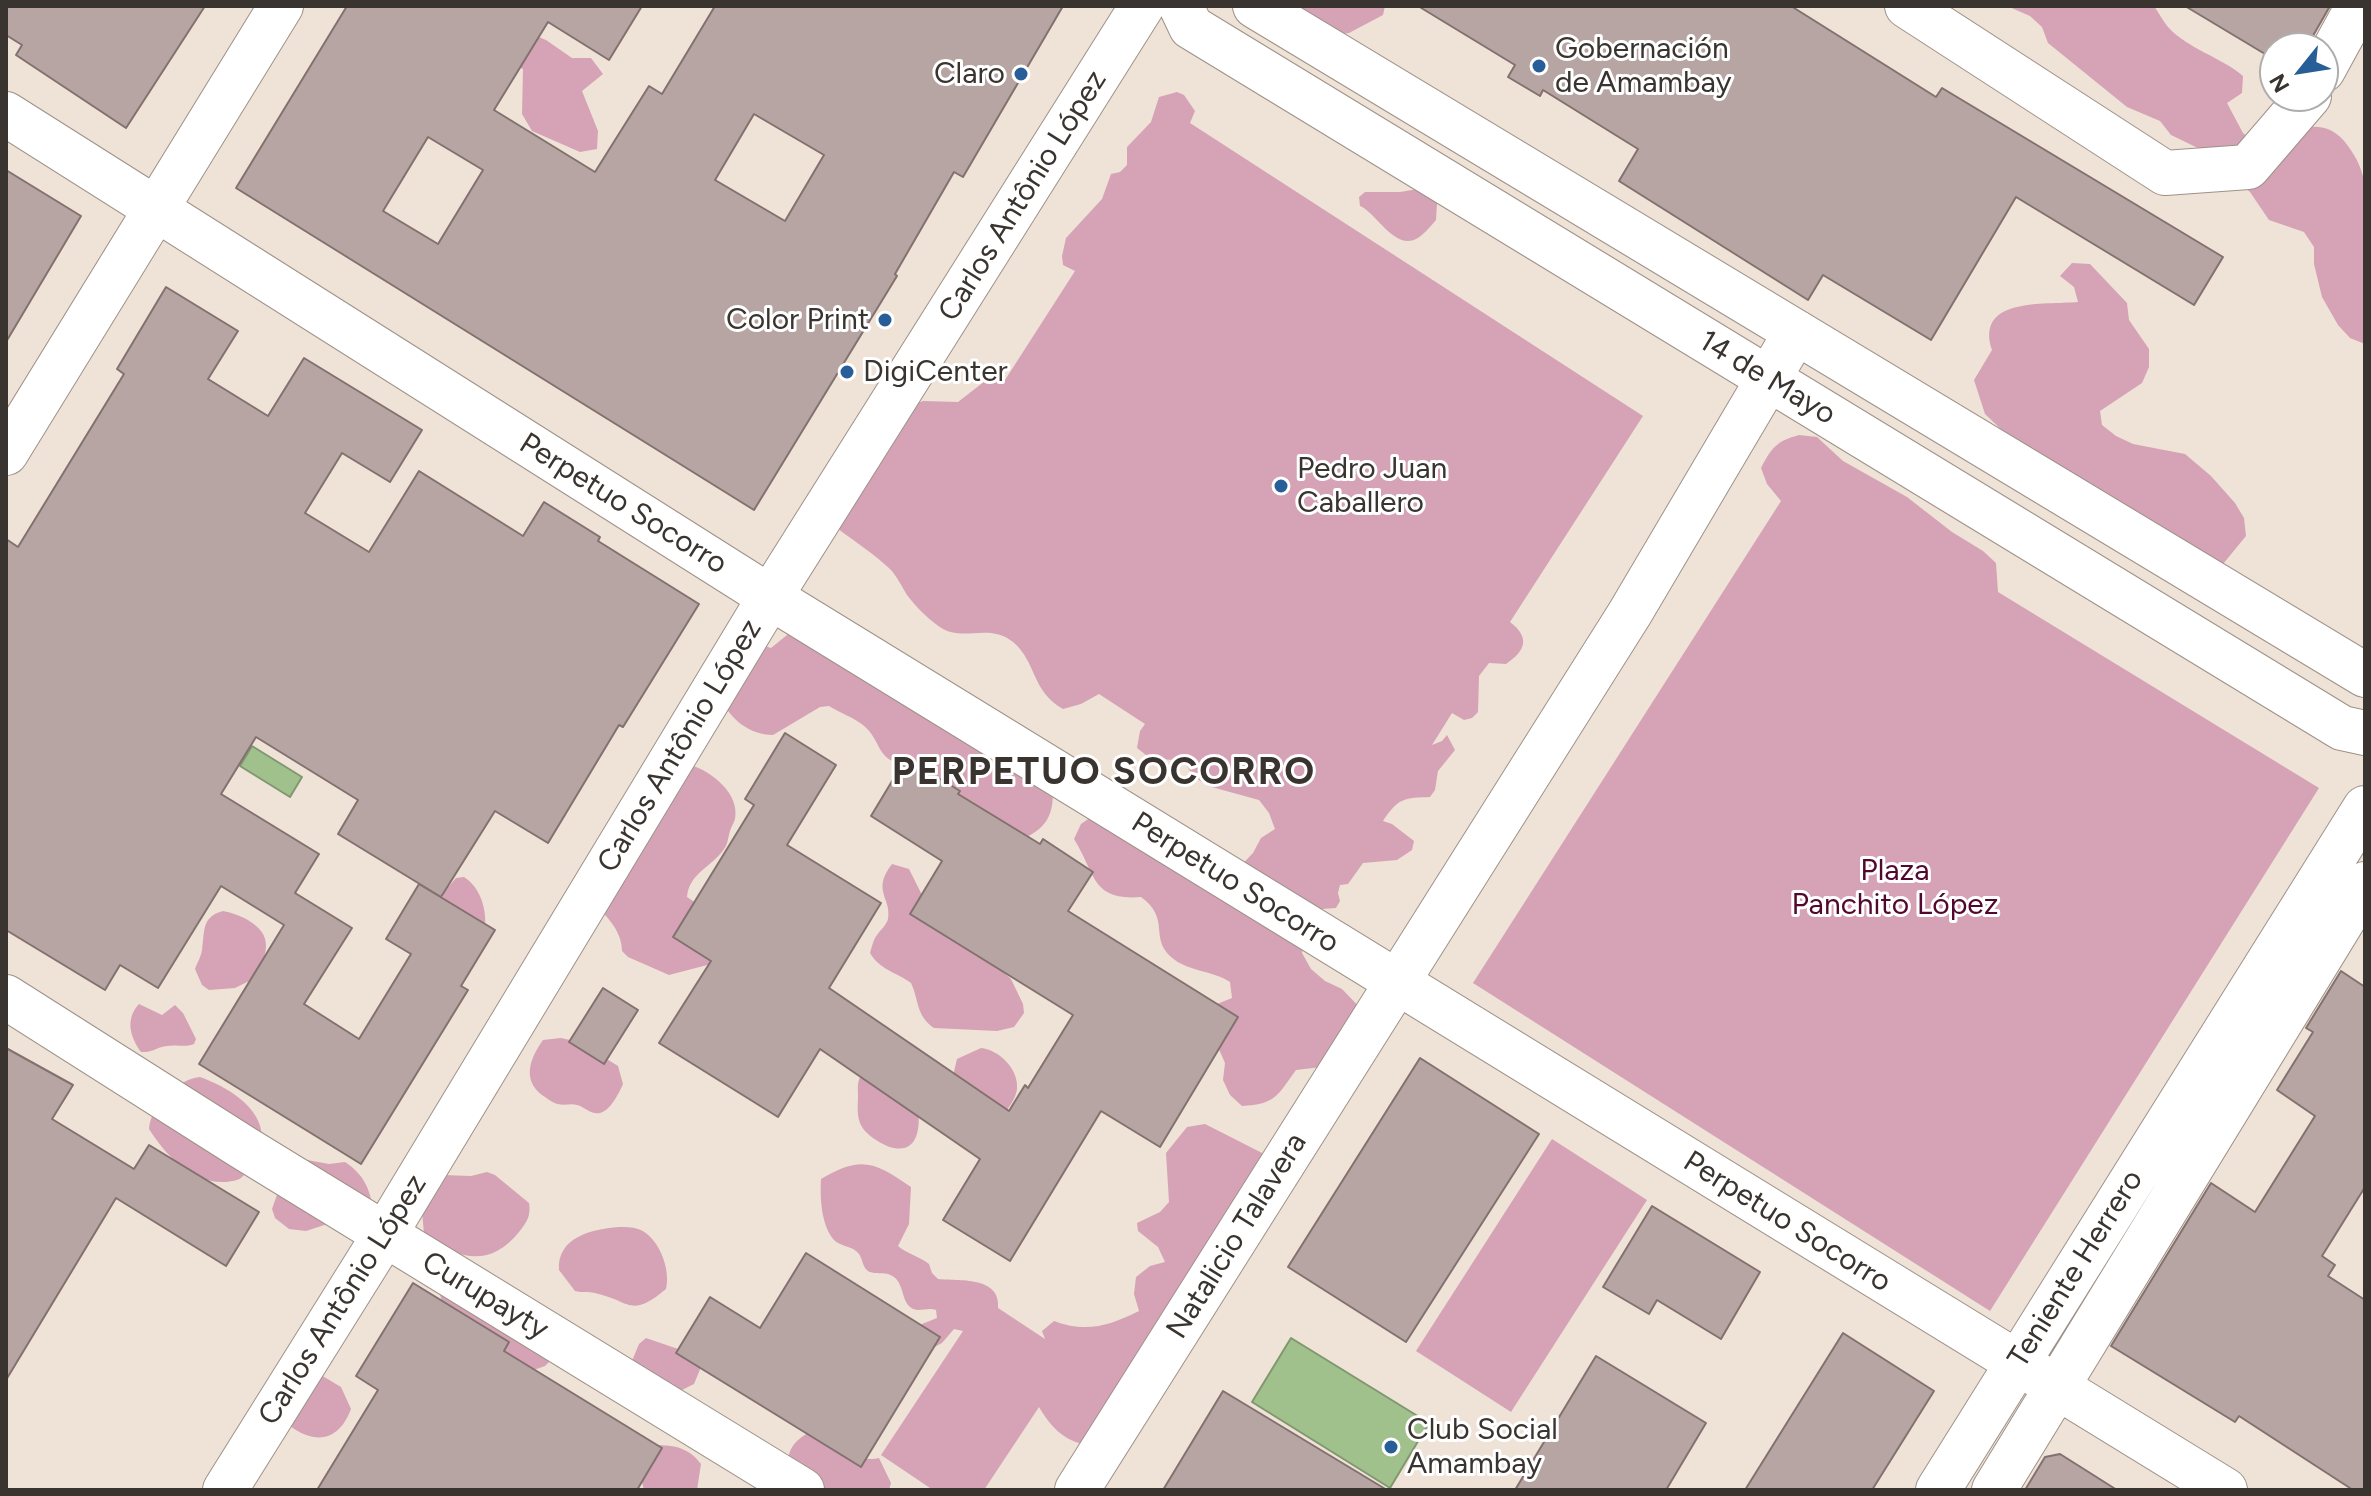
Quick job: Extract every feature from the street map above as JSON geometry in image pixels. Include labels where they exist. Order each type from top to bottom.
[{"type":"street","points":[[6,453],[281,6]]},
{"type":"street","name":"Carlos Antônio López","points":[[225,1490],[385,1234],[770,597],[1142,6]]},
{"type":"street","name":"14 de Mayo","points":[[1181,6],[1191,27],[2342,728],[2365,733]]},
{"type":"street","name":"14 de Mayo","points":[[1255,6],[2365,675]]},
{"type":"street","points":[[1907,6],[2165,173],[2248,167],[2295,112]]},
{"type":"street","points":[[2339,41],[2358,6]]},
{"type":"street","name":"Perpetuo Socorro","points":[[6,114],[770,597],[2225,1490]]},
{"type":"street","name":"Natalicio Talavera","points":[[1077,1490],[1630,613],[1796,332]]},
{"type":"street","name":"Teniente Herrero","points":[[1938,1490],[2365,808]]},
{"type":"street","name":"Teniente Herrero","points":[[1994,1490],[2365,884]]},
{"type":"street","name":"Curupayty","points":[[6,997],[802,1490]]},
{"type":"street","points":[[2214,1048],[2249,1073]]},
{"type":"green space","points":[[1288,6],[1385,6],[1383,15],[1349,33],[1332,36]]},
{"type":"green space","points":[[2007,6],[2154,6],[2176,35],[2243,76],[2242,93],[2227,103],[2243,133],[2257,144],[2306,127],[2328,129],[2339,135],[2357,160],[2365,186],[2365,344],[2350,338],[2338,325],[2322,297],[2314,264],[2314,247],[2304,232],[2269,220],[2250,192],[2200,149],[2171,135],[2160,121],[2127,107],[2048,43],[2042,27],[2030,16]]},
{"type":"green space","points":[[529,33],[546,40],[572,58],[591,58],[603,74],[582,91],[598,131],[597,149],[580,152],[532,131],[522,114],[523,69],[507,62]]},
{"type":"green space","points":[[1177,92],[1184,95],[1195,111],[1190,123],[1643,416],[1510,622],[1523,639],[1518,654],[1506,664],[1489,663],[1479,676],[1478,712],[1464,720],[1452,713],[1432,745],[1447,735],[1455,750],[1438,771],[1435,790],[1430,797],[1398,803],[1383,821],[1414,841],[1412,850],[1397,860],[1363,863],[1348,884],[1340,885],[1340,901],[1336,908],[1308,910],[1302,953],[1311,969],[1325,981],[1342,989],[1367,1015],[1330,1066],[1296,1070],[1269,1101],[1242,1106],[1230,1095],[1223,1080],[1225,1063],[1218,1047],[1217,1004],[1232,998],[1230,982],[1185,966],[1171,957],[1161,942],[1158,920],[1150,905],[1141,897],[1113,895],[1104,890],[1097,883],[1074,839],[1081,824],[1094,815],[1230,877],[1253,853],[1261,838],[1275,829],[1269,813],[1259,800],[1208,786],[1193,776],[1184,761],[1150,758],[1137,748],[1140,731],[1145,724],[1099,694],[1063,709],[1045,694],[1026,658],[1013,642],[995,634],[943,629],[907,595],[890,569],[837,528],[892,412],[923,401],[958,402],[985,381],[1005,380],[1075,271],[1063,265],[1066,238],[1102,199],[1111,174],[1120,172],[1127,165],[1127,147],[1151,122],[1159,97]]},
{"type":"green space","points":[[1418,189],[1434,195],[1436,220],[1418,238],[1410,241],[1394,236],[1360,206],[1359,197],[1365,192]]},
{"type":"green space","points":[[2072,263],[2090,264],[2127,303],[2129,320],[2149,349],[2149,367],[2142,383],[2100,411],[2102,425],[2133,444],[2185,454],[2211,476],[2235,503],[2244,518],[2246,536],[2223,564],[2025,452],[1985,414],[1974,380],[1992,350],[1989,333],[1993,321],[2003,312],[2016,307],[2078,302],[2074,287],[2060,276]]},
{"type":"green space","name":"Plaza Panchito López","points":[[1799,435],[1817,437],[1843,461],[1907,497],[1952,532],[1983,551],[1996,563],[1998,592],[2319,788],[1990,1311],[1473,983],[1781,501],[1767,484],[1761,468],[1776,446]]},
{"type":"green space","points":[[792,631],[1052,780],[1052,803],[1042,827],[1014,842],[908,767],[889,759],[863,725],[829,706],[820,707],[773,735],[756,732],[741,724],[720,697],[762,645],[771,648]]},
{"type":"green space","points":[[690,765],[707,772],[723,785],[733,801],[735,819],[725,847],[696,876],[687,897],[709,912],[711,964],[669,975],[628,957],[622,951],[616,929],[590,899]]},
{"type":"green space","points":[[892,864],[909,869],[925,901],[1011,979],[1024,1013],[1014,1027],[997,1031],[934,1028],[921,1013],[911,983],[874,959],[870,953],[874,941],[888,919],[883,881]]},
{"type":"green space","points":[[464,877],[475,887],[482,900],[485,929],[438,908],[445,891],[456,878]]},
{"type":"green space","points":[[223,911],[244,918],[257,927],[265,939],[266,950],[257,977],[235,988],[209,990],[202,985],[195,969],[207,921]]},
{"type":"green space","points":[[139,1004],[162,1015],[175,1005],[183,1013],[196,1039],[194,1044],[141,1052],[131,1028],[132,1016]]},
{"type":"green space","points":[[561,1038],[579,1042],[618,1066],[623,1084],[614,1101],[604,1111],[594,1113],[577,1105],[556,1103],[536,1089],[530,1075],[535,1054],[543,1040]]},
{"type":"green space","points":[[981,1048],[1001,1057],[1015,1074],[1016,1093],[1002,1118],[952,1080],[957,1059]]},
{"type":"green space","points":[[876,1072],[918,1109],[917,1133],[910,1145],[904,1148],[887,1146],[867,1133],[860,1123],[859,1079]]},
{"type":"green space","points":[[200,1077],[240,1099],[256,1116],[260,1127],[260,1147],[246,1173],[237,1180],[213,1181],[191,1173],[163,1149],[149,1129],[154,1111],[166,1095],[182,1083]]},
{"type":"green space","points":[[1205,1124],[1268,1156],[1094,1446],[1061,1434],[1039,1407],[984,1490],[933,1490],[881,1455],[963,1331],[954,1329],[942,1343],[927,1351],[912,1328],[937,1318],[936,1310],[912,1308],[894,1277],[870,1272],[856,1251],[834,1240],[824,1219],[821,1179],[858,1164],[877,1167],[911,1187],[909,1224],[898,1246],[929,1264],[938,1279],[986,1285],[993,1290],[998,1308],[1045,1339],[1042,1331],[1054,1321],[1077,1327],[1097,1326],[1139,1311],[1134,1294],[1136,1277],[1150,1266],[1165,1262],[1158,1247],[1138,1231],[1137,1223],[1160,1212],[1169,1202],[1166,1153],[1187,1127]]},
{"type":"green space","points":[[1552,1139],[1647,1200],[1511,1412],[1416,1351]]},
{"type":"green space","points":[[302,1159],[329,1164],[345,1162],[365,1182],[373,1209],[306,1231],[289,1229],[275,1218],[272,1209],[278,1192]]},
{"type":"green space","points":[[487,1172],[529,1203],[526,1222],[508,1243],[497,1251],[473,1256],[449,1250],[424,1234],[422,1211],[443,1175],[471,1176]]},
{"type":"green space","points":[[619,1227],[636,1228],[645,1233],[657,1246],[665,1264],[666,1289],[637,1306],[595,1293],[575,1291],[559,1270],[560,1259],[570,1242],[588,1233]]},
{"type":"green space","points":[[440,1294],[551,1360],[545,1366],[528,1372],[442,1303]]},
{"type":"green space","points":[[646,1338],[681,1350],[701,1367],[694,1384],[678,1392],[629,1368],[639,1344]]},
{"type":"green space","points":[[321,1375],[341,1387],[351,1409],[340,1428],[326,1437],[309,1436],[290,1426]]},
{"type":"green space","points":[[812,1431],[853,1455],[879,1458],[891,1483],[889,1490],[783,1490],[791,1448]]},
{"type":"green space","points":[[655,1445],[681,1448],[692,1454],[701,1464],[697,1490],[644,1490],[636,1459]]},
{"type":"shaded area","points":[[252,746],[302,777],[290,797],[240,766]]},
{"type":"shaded area","points":[[1291,1338],[1429,1423],[1390,1488],[1252,1402]]},
{"type":"building","points":[[6,6],[205,6],[126,128],[16,55],[22,45],[6,35]]},
{"type":"building","points":[[347,6],[642,6],[609,60],[548,22],[494,110],[595,172],[649,86],[662,94],[715,6],[1063,6],[963,177],[954,172],[895,274],[897,276],[754,510],[236,188]],"holes":[[[754,114],[824,155],[785,221],[715,180]],[[428,137],[483,170],[438,244],[383,211]]]},
{"type":"building","points":[[1418,6],[1791,6],[1936,97],[1942,88],[2223,257],[2194,305],[2016,197],[1931,340],[1823,275],[1808,300],[1619,181],[1638,149],[1543,90],[1540,96],[1508,77],[1515,65]]},
{"type":"building","points":[[2185,6],[2330,6],[2315,32],[2259,32],[2259,50]]},
{"type":"building","points":[[6,170],[81,216],[6,342]]},
{"type":"building","points":[[166,287],[238,331],[208,379],[268,416],[304,358],[422,430],[390,482],[342,453],[305,513],[369,552],[419,471],[523,536],[544,502],[600,537],[598,541],[699,604],[623,727],[619,725],[548,843],[495,811],[441,897],[338,834],[358,800],[256,737],[221,794],[319,854],[295,893],[352,928],[304,1004],[359,1039],[411,954],[386,939],[419,884],[495,930],[461,986],[468,990],[361,1164],[199,1064],[284,925],[221,886],[158,988],[120,965],[105,990],[6,930],[6,539],[18,547],[124,374],[117,369]]},
{"type":"building","points":[[785,733],[836,765],[787,845],[881,903],[829,988],[1009,1111],[1025,1085],[1028,1088],[1073,1015],[910,914],[942,861],[871,816],[906,758],[1040,844],[1043,839],[1093,872],[1068,911],[1238,1017],[1160,1147],[1101,1111],[1010,1261],[943,1220],[980,1159],[820,1049],[778,1117],[659,1043],[711,961],[673,937],[754,805],[745,799]]},
{"type":"building","points":[[2341,971],[2365,987],[2365,1187],[2322,1256],[2335,1265],[2328,1276],[2365,1300],[2365,1490],[2353,1490],[2239,1416],[2235,1422],[2111,1346],[2211,1183],[2255,1212],[2315,1116],[2277,1090],[2313,1032],[2306,1028]]},
{"type":"building","points":[[603,988],[638,1010],[604,1064],[569,1042]]},
{"type":"building","points":[[6,1048],[73,1085],[52,1119],[134,1169],[149,1145],[259,1212],[226,1266],[116,1198],[6,1380]]},
{"type":"building","points":[[1420,1058],[1539,1134],[1406,1342],[1288,1267]]},
{"type":"building","points":[[1652,1206],[1760,1272],[1721,1339],[1657,1300],[1649,1314],[1603,1287]]},
{"type":"building","points":[[806,1253],[940,1337],[861,1467],[676,1353],[710,1297],[760,1328]]},
{"type":"building","points":[[413,1283],[509,1342],[504,1351],[662,1448],[637,1490],[317,1490],[378,1390],[356,1376]]},
{"type":"building","points":[[1843,1333],[1934,1391],[1872,1490],[1745,1490]]},
{"type":"building","points":[[1596,1356],[1706,1423],[1666,1490],[1515,1490]]},
{"type":"building","points":[[1223,1391],[1387,1490],[1163,1490]]},
{"type":"building","points":[[2060,1454],[2117,1490],[2025,1490],[2045,1457]]},
{"type":"place","name":"Gobernación de Amambay","points":[[1539,66]]},
{"type":"place","name":"Claro","points":[[1021,74]]},
{"type":"place","name":"Color Print","points":[[885,320]]},
{"type":"place","name":"DigiCenter","points":[[847,372]]},
{"type":"place","name":"Pedro Juan Caballero","points":[[1281,486]]},
{"type":"place","name":"Club Social Amambay","points":[[1391,1447]]},
{"type":"district","name":"PERPETUO SOCORRO","points":[[1104,773]]}]
